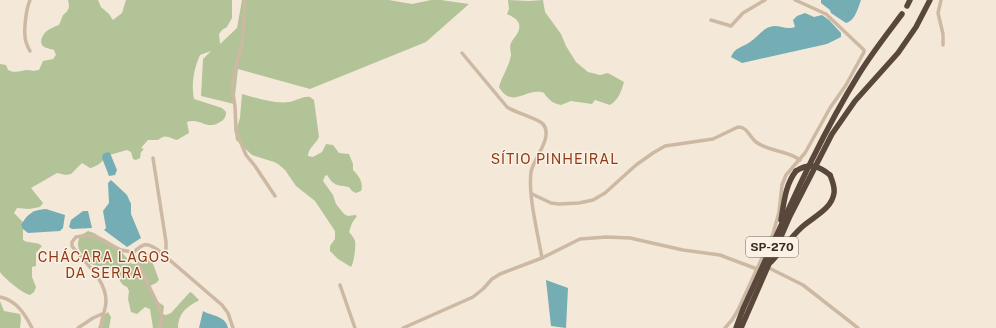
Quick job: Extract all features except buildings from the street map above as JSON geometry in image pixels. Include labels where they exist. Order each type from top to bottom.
[{"type":"highway","points":[[907,6],[910,0]]},
{"type":"highway","name":"SP-270","points":[[736,328],[743,309],[798,188],[829,134],[855,101],[898,53],[916,26],[930,0]]},
{"type":"highway","name":"SP-270","points":[[741,328],[790,216],[829,134],[860,74],[902,14]]},
{"type":"highway","points":[[767,267],[803,226],[819,214],[830,203],[834,193],[833,183],[830,175],[823,169],[811,166],[803,167],[796,171],[790,178],[779,231]]},
{"type":"street","points":[[30,0],[27,10],[25,41],[30,51]]},
{"type":"street","points":[[244,0],[242,47],[238,58],[232,87],[235,106],[236,131],[246,155],[275,196]]},
{"type":"street","points":[[711,20],[732,26],[743,13],[765,0]]},
{"type":"street","points":[[725,328],[738,310],[776,226],[782,185],[786,175],[800,160],[813,140],[830,108],[846,85],[864,52],[862,48],[826,14],[795,0]]},
{"type":"street","points":[[941,0],[938,10],[943,34],[943,45]]},
{"type":"street","points":[[462,53],[508,107],[543,124],[547,132],[546,138],[531,172],[532,194],[542,258]]},
{"type":"street","points":[[532,194],[551,203],[560,204],[579,203],[593,200],[605,193],[636,165],[652,153],[665,146],[712,139],[738,127],[745,129],[756,142],[792,154],[800,160]]},
{"type":"street","points":[[153,158],[166,242],[166,256]]},
{"type":"street","points":[[101,328],[102,314],[106,303],[102,285],[96,275],[72,246],[72,242],[76,237],[93,235],[120,249],[133,253],[159,307],[162,319],[159,328]]},
{"type":"street","points":[[403,328],[473,297],[478,294],[492,279],[500,274],[542,258],[580,239],[619,236],[644,240],[683,250],[720,255],[757,270]]},
{"type":"street","points":[[133,253],[139,247],[148,244],[166,256],[222,305],[228,314],[233,328]]},
{"type":"street","points":[[767,267],[810,289],[858,328]]},
{"type":"street","points":[[340,285],[355,328]]},
{"type":"street","points":[[0,297],[6,298],[17,305],[32,328]]},
{"type":"street","points":[[78,328],[102,314]]},
{"type":"green space","points":[[68,0],[98,0],[101,7],[113,20],[122,13],[126,0],[232,0],[232,18],[227,27],[219,34],[220,44],[237,28],[242,0],[389,0],[412,4],[431,0],[441,0],[469,4],[426,42],[310,89],[238,69],[234,104],[201,96],[203,59],[211,51],[200,55],[196,65],[194,77],[194,99],[222,108],[226,112],[223,120],[211,125],[196,121],[187,122],[189,133],[177,140],[165,136],[158,140],[148,140],[141,148],[144,149],[141,152],[140,158],[136,160],[133,159],[131,152],[127,150],[106,156],[97,165],[90,168],[82,163],[71,174],[66,175],[57,173],[31,188],[43,203],[40,207],[29,209],[17,208],[14,213],[23,222],[23,240],[40,244],[42,246],[36,253],[36,266],[32,267],[32,277],[36,287],[34,292],[30,295],[14,285],[0,272],[0,64],[6,65],[8,70],[14,72],[28,70],[35,71],[39,70],[43,61],[53,59],[56,55],[54,50],[43,46],[41,40],[44,33],[59,25],[63,15],[67,12],[69,5]]},
{"type":"green space","points":[[508,0],[543,0],[545,12],[561,34],[566,46],[576,62],[588,72],[600,75],[608,73],[624,82],[618,98],[610,105],[595,100],[592,104],[571,101],[561,105],[552,102],[542,92],[529,93],[518,97],[509,97],[504,93],[499,87],[510,59],[510,44],[518,32],[519,27],[517,20],[507,14],[509,9]]},
{"type":"green space","points":[[242,94],[277,102],[289,102],[304,97],[310,97],[314,100],[319,137],[309,151],[308,156],[313,157],[322,152],[326,144],[333,145],[339,153],[349,154],[353,164],[353,170],[361,182],[361,191],[356,193],[349,187],[336,184],[327,175],[323,181],[333,195],[336,204],[344,214],[348,216],[357,216],[352,223],[349,232],[355,241],[354,258],[351,267],[338,259],[330,251],[330,246],[335,239],[335,231],[315,201],[296,186],[285,170],[278,164],[252,155],[236,140],[235,133],[240,118]]},
{"type":"green space","points":[[88,231],[94,233],[119,249],[132,264],[139,262],[144,252],[149,253],[159,280],[150,286],[157,301],[164,306],[163,314],[166,315],[171,313],[190,292],[199,300],[181,315],[178,328],[153,328],[150,309],[145,307],[137,314],[131,312],[128,299],[129,291],[120,281],[115,272],[107,266],[97,266],[88,263],[80,251],[78,241],[80,236]]},
{"type":"green space","points":[[0,301],[4,311],[20,314],[20,328],[0,328]]},
{"type":"green space","points":[[108,312],[111,317],[109,328],[98,328],[104,315]]},
{"type":"water","points":[[821,0],[861,0],[854,17],[846,23],[831,13],[830,10],[821,3]]},
{"type":"water","points":[[805,13],[814,17],[822,15],[841,33],[841,37],[827,44],[742,63],[731,57],[736,50],[753,40],[767,28],[774,26],[787,28],[795,27],[793,20],[797,16]]},
{"type":"water","points":[[108,152],[110,153],[117,170],[115,175],[109,176],[102,158],[103,154]]},
{"type":"water","points":[[111,180],[127,195],[131,204],[131,214],[141,238],[127,247],[104,230],[106,228],[103,211],[109,203],[108,183]]},
{"type":"water","points":[[46,209],[65,215],[63,228],[60,231],[28,233],[23,229],[21,225],[29,215],[34,211]]},
{"type":"water","points":[[83,211],[88,211],[92,228],[72,229],[69,227],[71,220]]},
{"type":"water","points":[[546,280],[568,288],[566,328],[551,326]]},
{"type":"water","points":[[203,311],[225,321],[228,328],[199,328]]},
{"type":"district","name":"SÍTIO PINHEIRAL","points":[[555,159]]},
{"type":"district","name":"CHÁCARA LAGOS DA SERRA","points":[[104,266]]}]
